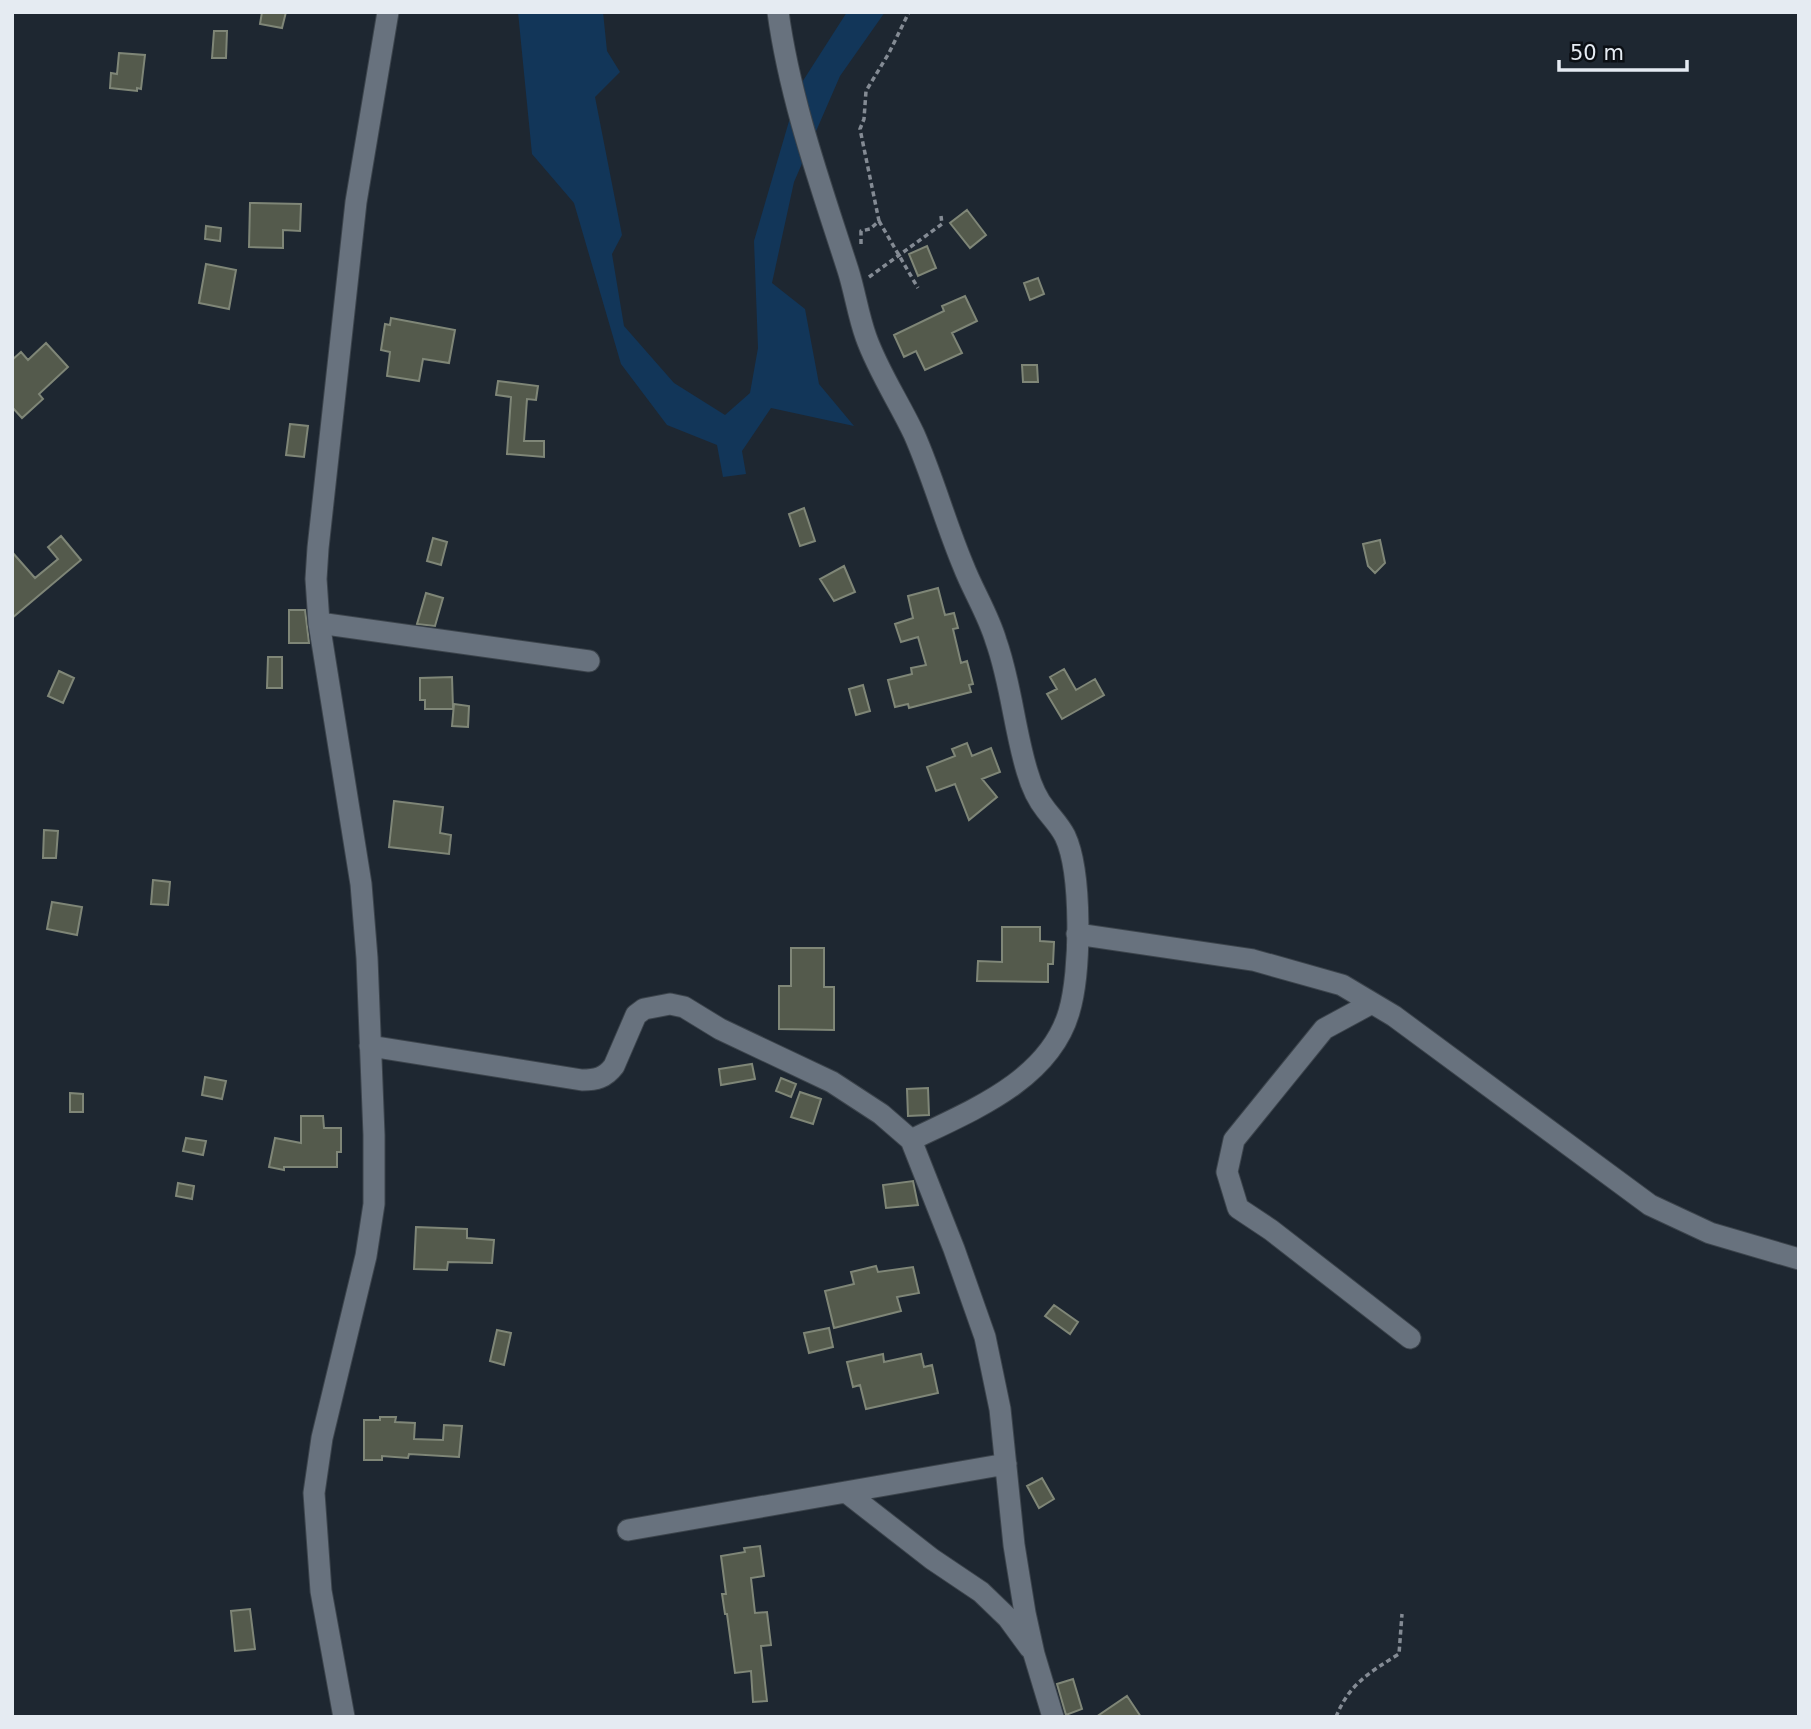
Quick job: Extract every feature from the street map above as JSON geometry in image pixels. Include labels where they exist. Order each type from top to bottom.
[{"type":"street","points":[[344,1717],[321,1591],[314,1493],[322,1437],[366,1256],[374,1204],[374,1135],[367,958],[360,884],[320,623],[316,579],[356,202],[388,12]]},
{"type":"street","points":[[778,12],[787,64],[866,336],[928,468],[963,566],[997,641],[1008,682],[1016,730],[1035,792],[1057,822],[1072,852],[1077,934],[1075,977],[1069,1014],[1055,1041],[1042,1060],[1024,1077],[976,1109],[911,1140]]},
{"type":"street","points":[[320,623],[589,661]]},
{"type":"street","points":[[1077,934],[1253,960],[1342,985],[1394,1016],[1650,1205],[1710,1233],[1799,1259]]},
{"type":"street","points":[[370,1046],[595,1080],[609,1073],[614,1066],[636,1015],[644,1009],[670,1003],[684,1007],[720,1029],[832,1082],[881,1114],[911,1140],[985,1337],[1000,1409],[1014,1545],[1034,1654],[1053,1717]]},
{"type":"street","points":[[1373,1003],[1324,1029],[1234,1140],[1227,1172],[1238,1208],[1271,1230],[1410,1338]]},
{"type":"street","points":[[628,1530],[1006,1464]]},
{"type":"street","points":[[846,1492],[932,1559],[981,1592],[1008,1618],[1034,1654]]},
{"type":"path","points":[[909,12],[866,91],[864,119],[860,128],[879,221],[918,288]]},
{"type":"path","points":[[854,290],[942,223],[941,216]]},
{"type":"path","points":[[860,251],[861,231],[870,229],[879,221]]},
{"type":"path","points":[[1336,1717],[1350,1689],[1399,1654],[1402,1614]]},
{"type":"shaded area","points":[[518,12],[603,12],[607,51],[620,72],[595,97],[622,235],[612,254],[624,326],[674,383],[725,415],[750,393],[758,348],[754,241],[799,87],[847,12],[885,12],[840,76],[794,182],[772,283],[805,309],[819,384],[854,426],[771,408],[742,451],[746,474],[723,477],[717,445],[667,425],[621,364],[574,203],[532,154]]},
{"type":"building","points":[[262,12],[286,12],[282,28],[260,24]]},
{"type":"building","points":[[214,31],[227,31],[226,58],[212,58]]},
{"type":"building","points":[[119,53],[145,55],[141,89],[137,88],[137,91],[110,88],[111,73],[117,74]]},
{"type":"building","points":[[250,203],[301,204],[300,231],[283,230],[283,248],[249,247]]},
{"type":"building","points":[[967,210],[986,235],[970,248],[950,223]]},
{"type":"building","points":[[206,226],[221,228],[220,241],[205,239]]},
{"type":"building","points":[[927,246],[936,268],[918,276],[909,254]]},
{"type":"building","points":[[206,264],[236,270],[229,309],[199,303]]},
{"type":"building","points":[[1038,278],[1044,294],[1030,300],[1024,283]]},
{"type":"building","points":[[965,296],[977,321],[952,333],[962,353],[925,370],[916,351],[904,357],[894,335],[944,311],[942,306]]},
{"type":"building","points":[[391,318],[455,330],[449,363],[423,359],[419,381],[387,376],[390,352],[381,350],[385,324],[390,325]]},
{"type":"building","points":[[46,343],[68,367],[39,394],[43,399],[22,418],[12,407],[12,360],[21,352],[28,360]]},
{"type":"building","points":[[1022,365],[1037,365],[1038,382],[1023,382]]},
{"type":"building","points":[[498,381],[538,386],[536,400],[527,399],[524,441],[544,441],[544,457],[507,454],[511,397],[496,395]]},
{"type":"building","points":[[290,424],[308,426],[304,457],[286,455]]},
{"type":"building","points":[[804,508],[815,541],[800,546],[789,514]]},
{"type":"building","points":[[61,536],[81,560],[12,618],[12,552],[35,578],[58,559],[48,547]]},
{"type":"building","points":[[433,538],[447,542],[441,565],[427,561]]},
{"type":"building","points":[[1380,540],[1385,563],[1375,573],[1368,566],[1363,544]]},
{"type":"building","points":[[844,566],[855,592],[834,601],[820,579]]},
{"type":"building","points":[[938,588],[945,615],[954,613],[958,628],[953,629],[961,663],[967,661],[973,684],[969,685],[971,692],[909,708],[908,704],[895,707],[888,680],[912,674],[911,668],[926,665],[918,637],[901,642],[895,624],[913,618],[908,596]]},
{"type":"building","points":[[426,593],[443,598],[435,626],[417,624]]},
{"type":"building","points":[[289,610],[305,610],[309,643],[289,643]]},
{"type":"building","points":[[268,657],[282,657],[282,688],[267,688]]},
{"type":"building","points":[[1064,669],[1076,690],[1095,679],[1104,695],[1062,719],[1047,694],[1057,689],[1050,677]]},
{"type":"building","points":[[59,671],[74,678],[63,703],[48,696]]},
{"type":"building","points":[[452,677],[453,709],[425,709],[425,700],[420,700],[420,678]]},
{"type":"building","points":[[863,685],[870,711],[856,715],[849,689]]},
{"type":"building","points":[[454,704],[469,706],[468,727],[452,726]]},
{"type":"building","points":[[967,743],[972,756],[991,748],[1000,772],[982,779],[997,797],[969,820],[955,784],[936,791],[927,767],[955,756],[952,749]]},
{"type":"building","points":[[394,801],[443,807],[440,833],[451,835],[449,854],[389,847]]},
{"type":"building","points":[[44,830],[58,831],[56,858],[43,858]]},
{"type":"building","points":[[153,880],[170,882],[168,905],[151,904]]},
{"type":"building","points":[[52,902],[82,907],[77,935],[47,929]]},
{"type":"building","points":[[1002,927],[1040,927],[1040,941],[1054,942],[1053,964],[1048,964],[1048,982],[977,981],[978,961],[1002,962]]},
{"type":"building","points":[[791,948],[824,948],[824,987],[834,987],[834,1030],[779,1029],[779,986],[791,986]]},
{"type":"building","points":[[752,1064],[755,1079],[721,1085],[719,1069]]},
{"type":"building","points":[[205,1077],[226,1081],[222,1099],[202,1095]]},
{"type":"building","points":[[781,1078],[796,1084],[791,1097],[776,1091]]},
{"type":"building","points":[[928,1088],[929,1115],[908,1116],[907,1089]]},
{"type":"building","points":[[800,1092],[821,1099],[813,1124],[791,1117]]},
{"type":"building","points":[[70,1093],[83,1094],[83,1112],[70,1112]]},
{"type":"building","points":[[301,1116],[323,1116],[324,1128],[341,1128],[341,1152],[337,1152],[337,1167],[284,1167],[284,1170],[269,1167],[275,1138],[301,1143]]},
{"type":"building","points":[[186,1138],[206,1141],[203,1155],[183,1151]]},
{"type":"building","points":[[913,1181],[918,1205],[886,1208],[883,1185]]},
{"type":"building","points":[[178,1183],[194,1186],[192,1199],[176,1196]]},
{"type":"building","points":[[416,1227],[467,1229],[467,1238],[494,1240],[492,1263],[448,1262],[447,1270],[414,1269]]},
{"type":"building","points":[[876,1266],[878,1272],[913,1267],[919,1293],[897,1297],[901,1311],[834,1328],[825,1291],[854,1284],[851,1272]]},
{"type":"building","points":[[1054,1305],[1078,1322],[1070,1334],[1045,1316]]},
{"type":"building","points":[[829,1328],[833,1347],[809,1353],[804,1333]]},
{"type":"building","points":[[497,1330],[511,1333],[504,1365],[490,1361]]},
{"type":"building","points":[[883,1354],[884,1362],[921,1354],[924,1367],[932,1365],[938,1393],[866,1409],[860,1385],[853,1387],[847,1362]]},
{"type":"building","points":[[380,1417],[396,1417],[395,1422],[415,1423],[414,1439],[443,1440],[444,1425],[462,1426],[459,1457],[409,1454],[408,1458],[382,1456],[382,1460],[364,1460],[364,1420],[380,1420]]},
{"type":"building","points":[[1042,1478],[1054,1499],[1039,1508],[1027,1486]]},
{"type":"building","points":[[760,1546],[764,1576],[751,1578],[755,1613],[767,1612],[771,1645],[761,1646],[767,1701],[753,1702],[751,1671],[735,1673],[722,1594],[726,1594],[721,1556]]},
{"type":"building","points":[[250,1609],[255,1649],[235,1651],[231,1611]]},
{"type":"building","points":[[1073,1679],[1082,1709],[1066,1715],[1057,1684]]},
{"type":"building","points":[[1127,1696],[1141,1717],[1096,1717]]}]
